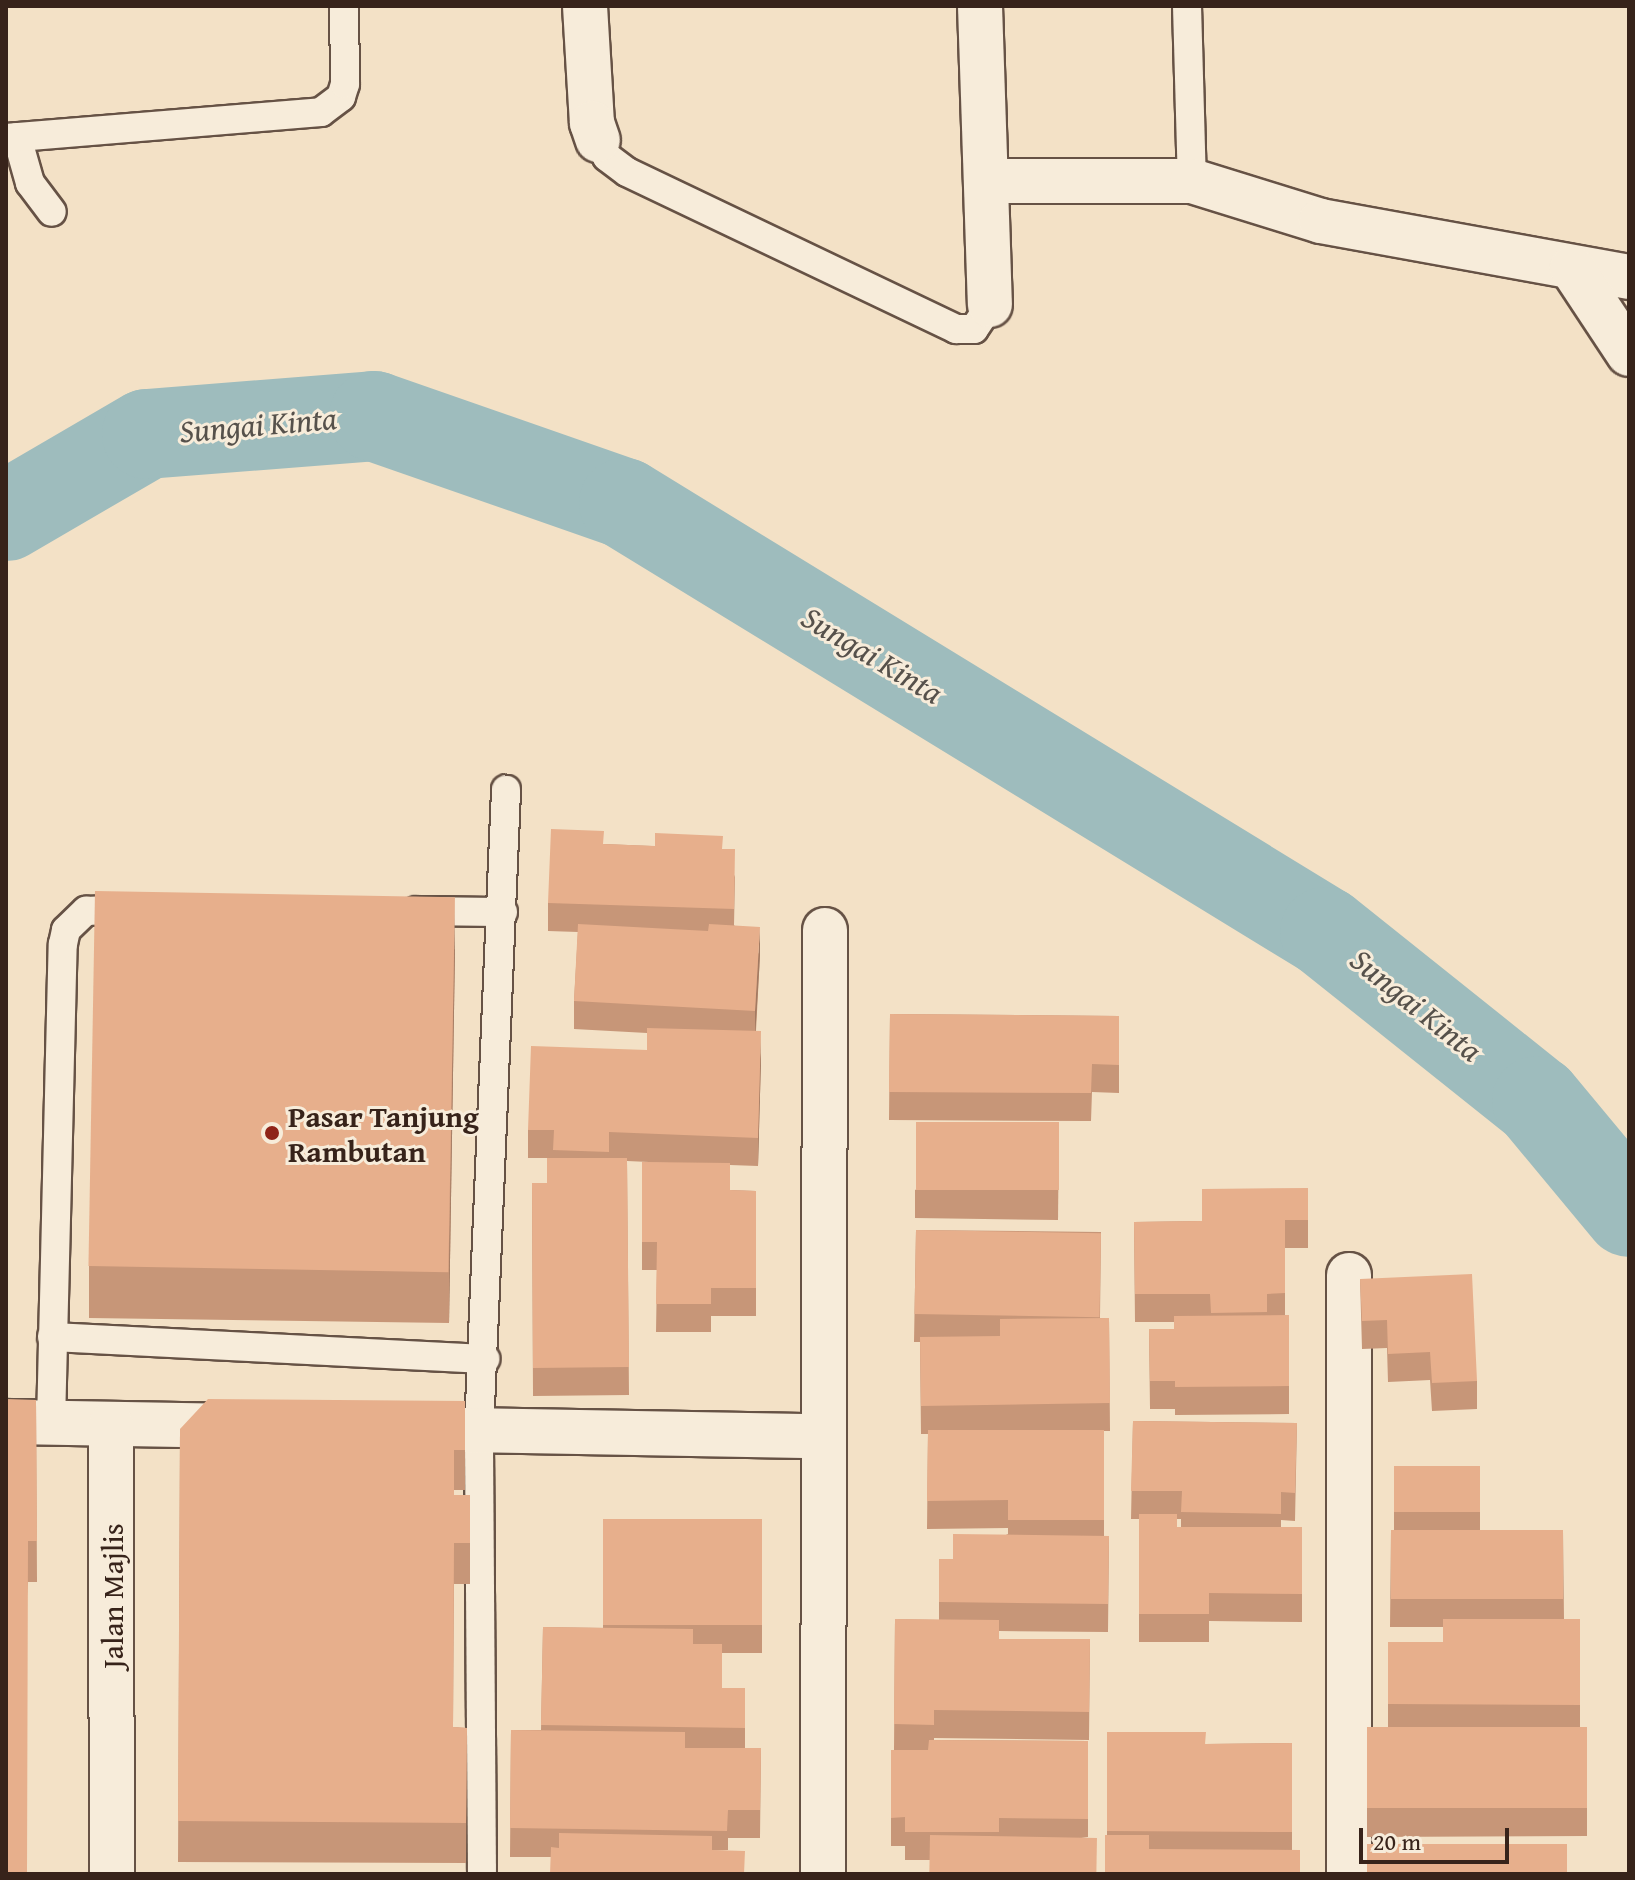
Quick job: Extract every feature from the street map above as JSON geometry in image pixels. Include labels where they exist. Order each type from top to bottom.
[{"type":"street","points":[[585,6],[592,123],[598,140]]},
{"type":"street","points":[[980,6],[990,305]]},
{"type":"street","points":[[988,181],[1192,181],[1321,221],[1629,277]]},
{"type":"street","points":[[1572,268],[1629,354]]},
{"type":"street","points":[[823,1874],[825,930]]},
{"type":"street","points":[[1349,1275],[1349,1874]]},
{"type":"street","points":[[6,1422],[280,1427]]},
{"type":"street","name":"Jalan Majlis","points":[[111,1424],[112,1874]]},
{"type":"street","points":[[357,1428],[824,1436]]},
{"type":"lane","points":[[52,212],[30,183],[11,137],[321,112],[341,97],[345,84],[344,6]]},
{"type":"lane","points":[[1187,6],[1192,181]]},
{"type":"lane","points":[[598,140],[607,157],[627,172],[956,329],[974,329],[990,305]]},
{"type":"lane","points":[[482,1874],[479,1430],[485,1359],[506,790]]},
{"type":"lane","points":[[51,1423],[66,930],[86,911],[159,909]]},
{"type":"lane","points":[[383,911],[503,912]]},
{"type":"lane","points":[[52,1337],[485,1359]]},
{"type":"building","points":[[551,829],[604,831],[603,844],[655,846],[655,833],[723,836],[722,849],[735,849],[734,909],[548,903]]},
{"type":"building","name":"Pasar Tanjung Rambutan","points":[[95,891],[455,897],[448,1272],[88,1266]]},
{"type":"building","points":[[578,924],[708,931],[709,924],[760,927],[755,1011],[574,1001]]},
{"type":"building","points":[[890,1014],[1119,1016],[1119,1065],[1092,1064],[1091,1093],[889,1092]]},
{"type":"building","points":[[647,1028],[761,1031],[758,1138],[609,1132],[609,1152],[553,1150],[554,1130],[528,1130],[531,1046],[647,1050]]},
{"type":"building","points":[[916,1122],[1059,1122],[1059,1190],[916,1190]]},
{"type":"building","points":[[547,1158],[627,1158],[629,1367],[533,1368],[532,1183],[547,1183]]},
{"type":"building","points":[[642,1162],[730,1163],[730,1190],[756,1191],[756,1288],[711,1288],[711,1304],[656,1304],[657,1242],[642,1242]]},
{"type":"building","points":[[1308,1188],[1308,1220],[1285,1220],[1285,1293],[1267,1294],[1267,1312],[1211,1313],[1210,1294],[1135,1294],[1134,1222],[1202,1221],[1202,1189]]},
{"type":"building","points":[[916,1230],[1101,1233],[1100,1317],[915,1314]]},
{"type":"building","points":[[1472,1274],[1477,1381],[1432,1383],[1430,1352],[1388,1354],[1387,1320],[1362,1321],[1360,1279]]},
{"type":"building","points":[[1289,1315],[1289,1386],[1175,1387],[1175,1381],[1150,1381],[1149,1329],[1174,1329],[1174,1316]]},
{"type":"building","points":[[1109,1318],[1110,1403],[921,1406],[920,1337],[1000,1336],[1000,1319]]},
{"type":"building","points":[[6,1399],[36,1400],[37,1541],[28,1541],[27,1874],[6,1874]]},
{"type":"building","points":[[208,1399],[465,1401],[465,1450],[454,1450],[454,1495],[470,1495],[470,1543],[454,1543],[453,1727],[467,1728],[466,1823],[178,1821],[180,1429]]},
{"type":"building","points":[[1133,1421],[1297,1423],[1295,1493],[1281,1492],[1281,1514],[1181,1512],[1182,1491],[1131,1491]]},
{"type":"building","points":[[928,1430],[1104,1430],[1104,1520],[1008,1520],[1008,1500],[927,1501]]},
{"type":"building","points":[[1394,1466],[1480,1466],[1480,1512],[1394,1512]]},
{"type":"building","points":[[1139,1514],[1177,1514],[1177,1527],[1302,1527],[1302,1594],[1209,1593],[1209,1614],[1139,1614]]},
{"type":"building","points":[[603,1519],[762,1519],[762,1625],[603,1625]]},
{"type":"building","points":[[1391,1530],[1563,1530],[1563,1599],[1391,1599]]},
{"type":"building","points":[[953,1534],[1109,1536],[1108,1604],[939,1602],[939,1559],[953,1559]]},
{"type":"building","points":[[895,1619],[999,1620],[999,1639],[1090,1639],[1089,1712],[934,1710],[934,1725],[894,1724]]},
{"type":"building","points":[[1443,1619],[1580,1619],[1580,1705],[1388,1704],[1388,1642],[1443,1642]]},
{"type":"building","points":[[543,1627],[693,1629],[693,1644],[722,1644],[722,1688],[745,1688],[745,1728],[541,1725]]},
{"type":"building","points":[[1367,1727],[1587,1727],[1587,1808],[1367,1808]]},
{"type":"building","points":[[511,1730],[685,1732],[685,1748],[761,1748],[760,1810],[728,1810],[727,1831],[510,1828]]},
{"type":"building","points":[[1107,1732],[1206,1732],[1205,1744],[1292,1743],[1292,1832],[1107,1831]]},
{"type":"building","points":[[929,1740],[1088,1741],[1088,1819],[999,1818],[999,1832],[905,1832],[905,1817],[891,1818],[891,1750],[928,1750]]},
{"type":"building","points":[[559,1833],[712,1836],[712,1850],[745,1851],[744,1874],[550,1874],[551,1847],[559,1848]]},
{"type":"building","points":[[930,1835],[1097,1838],[1096,1874],[929,1874]]},
{"type":"building","points":[[1105,1835],[1149,1835],[1149,1849],[1300,1850],[1300,1874],[1105,1874]]},
{"type":"building","points":[[1367,1844],[1567,1844],[1567,1874],[1367,1874]]},
{"type":"waterway","name":"Sungai Kinta","points":[[6,516],[147,434],[374,416],[624,503],[1325,932],[1537,1101],[1629,1212]]},
{"type":"place","name":"Pasar Tanjung Rambutan","points":[[272,1133]]}]
